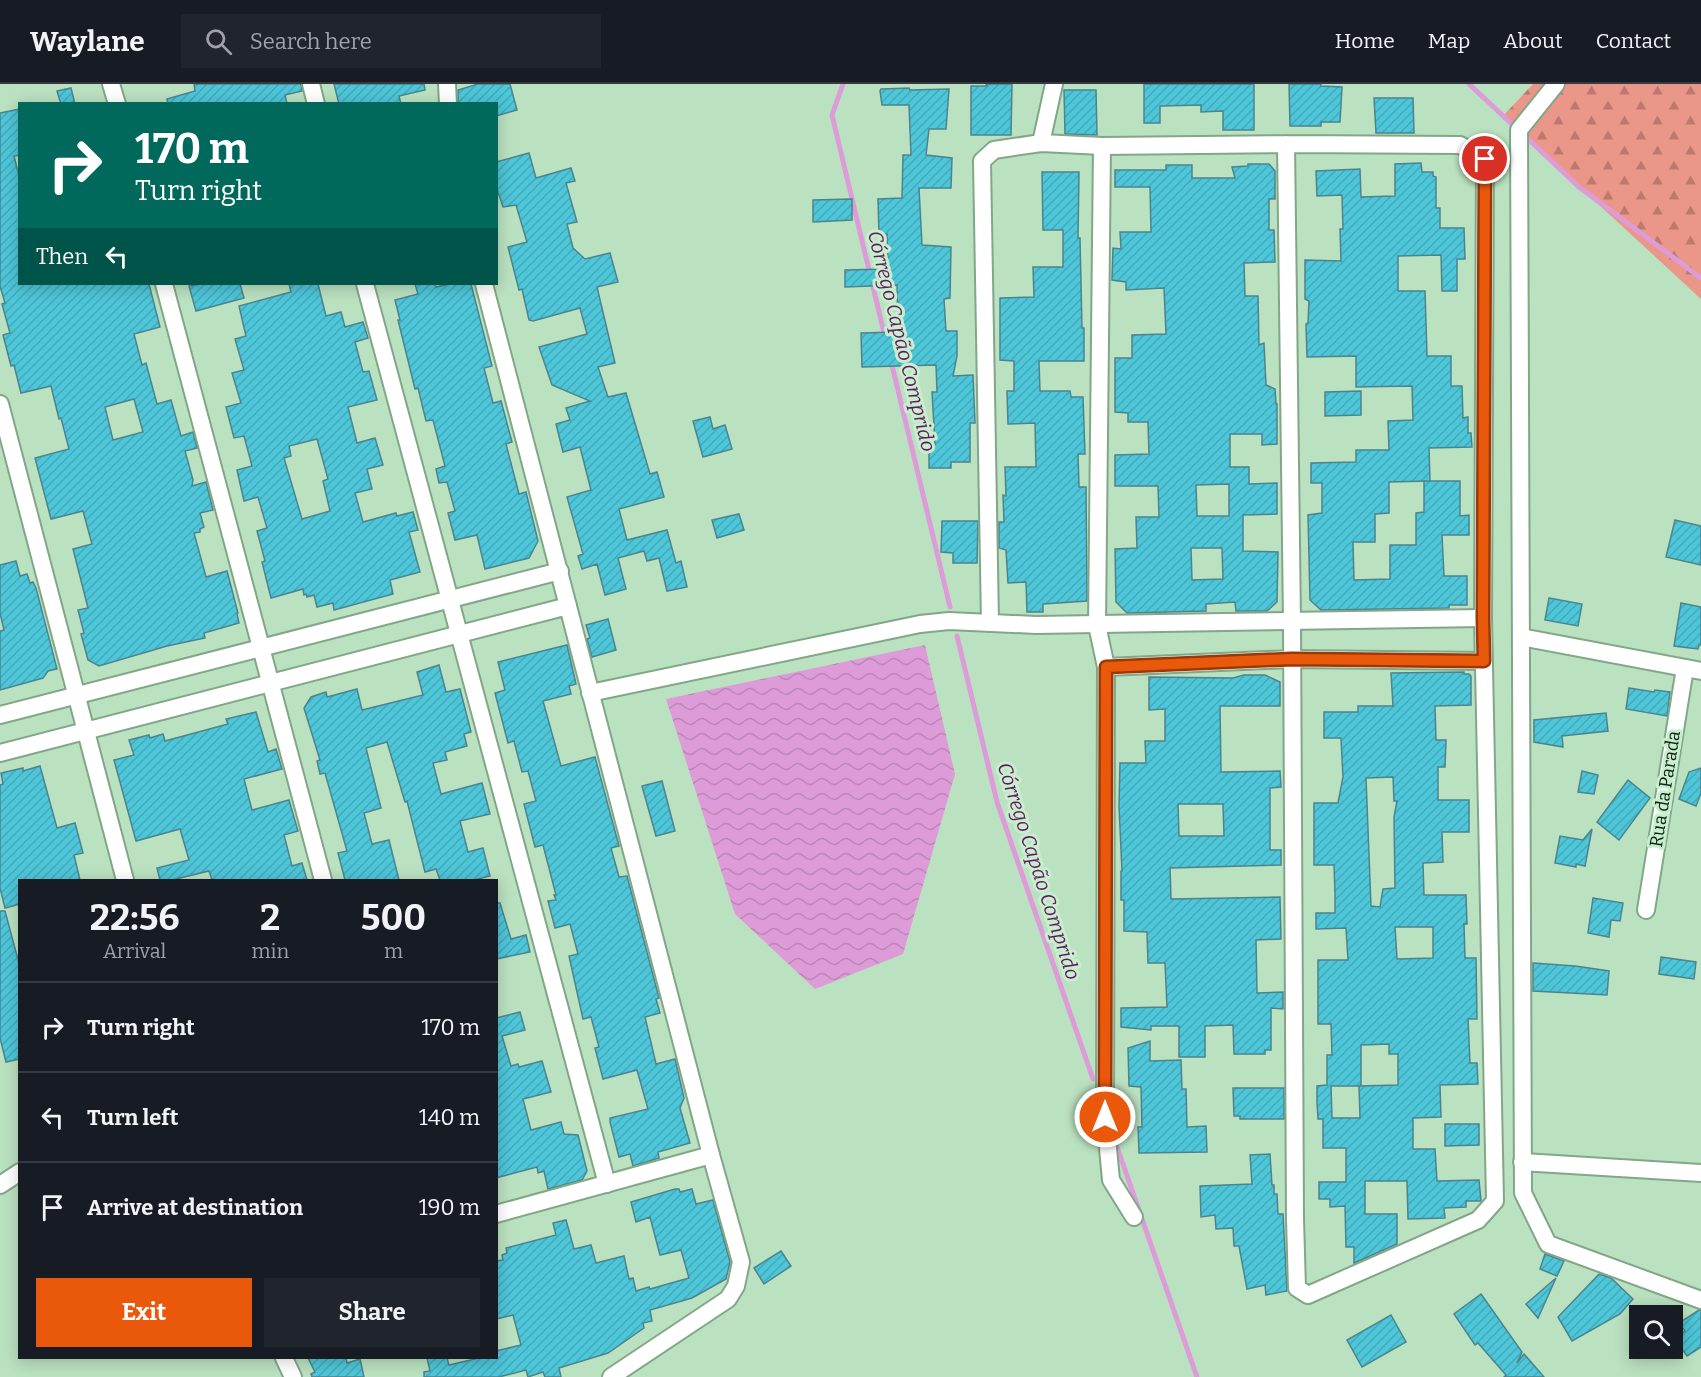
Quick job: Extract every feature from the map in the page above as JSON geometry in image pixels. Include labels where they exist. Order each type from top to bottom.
[{"type":"street","points":[[111,84],[116,102]]},
{"type":"street","points":[[311,84],[316,102]]},
{"type":"street","points":[[447,84],[448,102]]},
{"type":"street","points":[[1041,143],[1054,84]]},
{"type":"street","points":[[1556,84],[1520,130],[1523,1193],[1548,1244],[1701,1300]]},
{"type":"street","points":[[990,623],[982,161],[994,150],[1041,143],[1102,146],[1286,144],[1460,145],[1485,159],[1483,618],[1495,1201],[1478,1220],[1308,1295],[1297,1288],[1286,144]]},
{"type":"street","points":[[1102,146],[1097,625],[1106,667],[1105,1117],[1111,1180],[1134,1217]]},
{"type":"street","points":[[164,285],[323,879]]},
{"type":"street","points":[[365,285],[607,1184]]},
{"type":"street","points":[[484,285],[711,1155],[741,1262],[736,1286],[728,1299],[611,1377]]},
{"type":"street","points":[[0,404],[125,879]]},
{"type":"street","points":[[0,715],[560,571]]},
{"type":"street","points":[[0,753],[567,606]]},
{"type":"street","points":[[590,693],[920,624],[949,621],[1097,625],[1483,618]]},
{"type":"street","points":[[1521,637],[1693,670]]},
{"type":"street","points":[[1106,667],[1292,659],[1484,661]]},
{"type":"street","name":"Rua da Parada","points":[[1646,910],[1693,670]]},
{"type":"street","points":[[498,1213],[711,1155]]},
{"type":"street","points":[[1522,1162],[1701,1173]]},
{"type":"street","points":[[1,1180],[18,1173]]},
{"type":"street","points":[[284,1359],[293,1377]]},
{"type":"green space","points":[[1533,84],[1701,84],[1701,299],[1503,116]]},
{"type":"water","points":[[925,645],[955,774],[903,954],[815,989],[735,914],[666,699]]},
{"type":"building","points":[[194,84],[301,84],[302,91],[285,95],[287,102],[168,102],[167,99],[195,91]]},
{"type":"building","points":[[334,84],[424,84],[425,90],[399,96],[400,102],[338,102]]},
{"type":"building","points":[[478,84],[510,84],[517,110],[498,115],[498,102],[458,102],[458,90]]},
{"type":"building","points":[[986,84],[1012,84],[1011,135],[971,135],[971,86],[987,86]]},
{"type":"building","points":[[1144,84],[1254,84],[1254,130],[1223,130],[1223,111],[1201,112],[1201,105],[1160,106],[1160,123],[1144,123]]},
{"type":"building","points":[[1289,84],[1321,84],[1321,86],[1342,87],[1340,122],[1321,122],[1321,126],[1290,126]]},
{"type":"building","points":[[71,88],[74,102],[60,102],[57,91]]},
{"type":"building","points":[[909,88],[910,90],[949,89],[946,129],[929,129],[926,155],[952,158],[951,188],[919,188],[922,245],[951,247],[950,298],[944,299],[946,331],[957,331],[957,356],[953,376],[973,375],[975,423],[970,423],[970,462],[951,462],[951,468],[929,468],[929,444],[935,444],[932,392],[937,392],[936,365],[862,367],[861,333],[898,332],[897,285],[845,287],[845,270],[888,269],[887,234],[879,234],[878,199],[902,198],[903,155],[911,155],[909,105],[882,105],[880,91],[881,89]]},
{"type":"building","points":[[1064,90],[1096,90],[1097,135],[1065,134]]},
{"type":"building","points":[[1374,98],[1413,98],[1414,133],[1376,133]]},
{"type":"building","points":[[18,109],[18,155],[14,156],[18,172],[18,285],[149,285],[160,327],[134,334],[142,365],[146,363],[157,404],[171,400],[181,436],[193,432],[197,448],[185,451],[193,480],[192,486],[206,482],[213,510],[200,513],[204,527],[200,529],[200,532],[194,533],[206,577],[227,571],[239,623],[204,633],[205,638],[167,646],[99,666],[88,660],[78,610],[88,608],[73,549],[92,544],[83,511],[51,519],[35,458],[69,449],[51,386],[21,393],[3,335],[10,333],[0,286],[0,113]],"holes":[[[134,399],[143,432],[113,440],[105,407]]]},
{"type":"building","points":[[529,153],[536,178],[571,168],[575,181],[566,183],[577,222],[567,224],[573,248],[585,259],[610,253],[618,282],[597,287],[615,363],[598,367],[608,397],[626,393],[650,474],[657,472],[664,497],[619,509],[627,540],[667,530],[676,563],[681,561],[687,587],[667,591],[659,558],[647,561],[644,551],[618,558],[626,589],[605,595],[597,564],[582,569],[578,556],[583,554],[567,497],[591,490],[580,447],[563,452],[556,424],[570,420],[566,408],[590,401],[552,385],[539,347],[587,334],[580,308],[533,321],[529,320],[522,289],[519,290],[508,247],[527,242],[516,205],[503,207],[498,192],[498,161]]},
{"type":"building","points":[[1421,163],[1422,172],[1433,172],[1433,176],[1436,177],[1436,208],[1440,208],[1440,228],[1464,228],[1465,259],[1457,259],[1457,291],[1442,291],[1441,255],[1398,256],[1398,291],[1425,291],[1427,356],[1451,356],[1451,386],[1462,386],[1463,418],[1468,417],[1468,433],[1471,433],[1472,447],[1429,448],[1430,481],[1460,481],[1460,516],[1469,515],[1469,535],[1442,535],[1444,576],[1467,576],[1467,605],[1449,605],[1449,608],[1321,610],[1310,600],[1308,515],[1322,513],[1322,483],[1311,483],[1311,463],[1356,462],[1356,450],[1389,450],[1388,421],[1413,420],[1412,386],[1356,387],[1356,356],[1307,357],[1306,324],[1308,323],[1309,301],[1305,299],[1305,260],[1341,261],[1340,229],[1343,229],[1342,195],[1317,196],[1316,171],[1360,169],[1361,197],[1395,196],[1395,164]],"holes":[[[1424,481],[1424,512],[1416,513],[1416,545],[1390,545],[1390,579],[1354,580],[1353,542],[1375,542],[1375,514],[1389,513],[1389,482]]]},
{"type":"building","points":[[1248,164],[1269,164],[1275,171],[1275,199],[1269,199],[1269,230],[1274,230],[1275,262],[1244,263],[1245,296],[1258,296],[1259,345],[1264,343],[1266,385],[1275,389],[1277,444],[1262,445],[1262,434],[1230,434],[1230,467],[1249,467],[1249,484],[1277,483],[1277,514],[1243,515],[1243,551],[1278,552],[1277,602],[1267,611],[1236,611],[1235,602],[1206,604],[1206,611],[1127,613],[1116,602],[1115,549],[1137,548],[1136,517],[1159,517],[1158,486],[1115,486],[1115,455],[1149,454],[1148,422],[1128,422],[1128,413],[1115,412],[1115,358],[1132,358],[1132,335],[1166,334],[1164,288],[1126,290],[1126,282],[1112,280],[1113,248],[1121,249],[1120,232],[1151,232],[1150,187],[1115,187],[1115,170],[1166,170],[1166,165],[1192,165],[1192,178],[1235,178],[1232,167],[1248,166]],"holes":[[[1229,484],[1229,516],[1197,516],[1196,485]],[[1191,548],[1222,548],[1223,579],[1192,580]]]},
{"type":"building","points":[[1042,172],[1079,172],[1078,238],[1080,238],[1084,361],[1039,361],[1040,391],[1070,391],[1071,397],[1083,397],[1085,454],[1078,454],[1079,487],[1086,487],[1087,601],[1043,604],[1043,612],[1027,612],[1026,582],[1008,583],[1006,550],[999,548],[999,522],[1004,522],[1005,467],[1036,467],[1035,423],[1008,424],[1007,391],[1014,391],[1014,361],[1000,360],[1000,298],[1034,297],[1033,267],[1063,267],[1063,230],[1043,230]]},
{"type":"building","points":[[852,199],[852,220],[813,222],[813,200]]},
{"type":"building","points":[[240,285],[244,298],[196,311],[189,286]]},
{"type":"building","points":[[289,285],[318,285],[326,316],[341,312],[345,327],[363,322],[368,338],[355,342],[363,372],[369,371],[377,400],[348,407],[357,443],[375,438],[383,465],[367,469],[372,489],[355,493],[363,522],[396,513],[397,516],[413,512],[418,530],[409,532],[420,572],[390,580],[393,594],[334,610],[333,603],[317,607],[314,595],[307,597],[303,589],[271,598],[257,531],[267,528],[258,497],[244,501],[237,470],[252,466],[244,436],[234,438],[226,407],[241,403],[232,373],[244,370],[235,339],[246,336],[239,306],[291,292]],"holes":[[[317,439],[328,479],[323,481],[330,511],[302,519],[284,458],[291,456],[289,446]]]},
{"type":"building","points":[[415,285],[435,285],[436,287],[471,285],[492,366],[484,368],[493,403],[501,401],[512,442],[506,444],[519,494],[526,492],[538,541],[529,558],[485,569],[477,535],[455,540],[448,513],[455,511],[447,482],[439,483],[436,469],[445,466],[433,420],[426,421],[418,388],[415,389],[398,320],[400,320],[395,300],[418,294]]},
{"type":"building","points":[[1361,391],[1361,415],[1325,416],[1325,392]]},
{"type":"building","points":[[710,417],[713,429],[725,425],[732,449],[703,457],[693,421]]},
{"type":"building","points":[[739,514],[744,530],[717,538],[712,520]]},
{"type":"building","points":[[1675,520],[1701,526],[1701,565],[1666,557]]},
{"type":"building","points":[[942,521],[978,521],[977,563],[953,563],[953,553],[941,552]]},
{"type":"building","points":[[16,561],[20,576],[27,574],[30,583],[33,582],[36,588],[57,669],[48,671],[43,678],[0,690],[0,631],[4,630],[0,613],[0,565]]},
{"type":"building","points":[[1549,598],[1582,604],[1578,626],[1545,620]]},
{"type":"building","points":[[1681,603],[1701,607],[1701,645],[1698,649],[1674,646]]},
{"type":"building","points":[[608,619],[616,650],[592,657],[586,625]]},
{"type":"building","points":[[567,645],[576,684],[569,686],[571,694],[543,701],[561,766],[595,757],[619,846],[611,848],[619,877],[627,876],[659,998],[656,999],[660,1013],[645,1017],[656,1064],[675,1059],[684,1098],[680,1108],[690,1143],[658,1152],[659,1158],[633,1166],[630,1154],[619,1157],[610,1118],[648,1109],[637,1070],[603,1079],[595,1048],[599,1047],[591,1017],[583,1019],[569,956],[578,954],[570,924],[555,928],[548,901],[556,900],[554,895],[556,895],[543,845],[535,847],[524,804],[536,801],[528,771],[522,772],[514,741],[508,743],[495,693],[505,690],[498,662]]},
{"type":"building","points":[[439,665],[446,692],[460,689],[471,732],[464,734],[467,746],[445,752],[447,760],[433,763],[441,794],[482,783],[490,814],[460,821],[468,852],[483,848],[490,876],[478,879],[440,879],[436,869],[425,872],[407,801],[405,802],[387,742],[366,748],[381,808],[364,813],[372,844],[389,840],[399,879],[345,879],[338,853],[347,851],[325,773],[320,774],[317,761],[320,760],[304,708],[311,697],[326,692],[327,697],[357,689],[362,710],[423,695],[417,672]]},
{"type":"building","points":[[1464,672],[1471,676],[1471,705],[1435,706],[1436,740],[1446,740],[1445,767],[1438,767],[1438,800],[1469,800],[1469,832],[1442,832],[1443,862],[1423,863],[1424,895],[1466,895],[1465,958],[1476,958],[1477,1019],[1468,1019],[1470,1063],[1477,1063],[1478,1084],[1440,1085],[1441,1117],[1413,1118],[1413,1149],[1435,1149],[1437,1181],[1479,1180],[1481,1201],[1466,1201],[1466,1207],[1444,1208],[1445,1218],[1408,1219],[1407,1181],[1365,1181],[1365,1214],[1397,1214],[1397,1244],[1354,1263],[1354,1247],[1346,1247],[1345,1206],[1330,1207],[1330,1199],[1319,1199],[1319,1182],[1346,1182],[1346,1148],[1323,1148],[1323,1119],[1318,1119],[1317,1086],[1327,1085],[1327,1055],[1332,1055],[1331,1024],[1318,1024],[1318,960],[1348,960],[1346,928],[1316,929],[1316,913],[1335,913],[1335,894],[1334,865],[1314,865],[1314,803],[1338,803],[1343,777],[1341,738],[1324,738],[1324,712],[1358,712],[1358,706],[1393,706],[1391,673]],"holes":[[[1393,777],[1394,801],[1397,801],[1394,817],[1395,888],[1383,889],[1380,907],[1371,906],[1366,778]],[[1395,927],[1433,927],[1433,958],[1397,959]],[[1389,1044],[1389,1054],[1398,1054],[1398,1085],[1361,1086],[1361,1045]],[[1331,1086],[1359,1086],[1360,1118],[1332,1118]]]},
{"type":"building","points":[[1244,675],[1265,675],[1280,682],[1280,706],[1220,706],[1221,772],[1280,771],[1281,787],[1270,788],[1270,850],[1281,850],[1281,865],[1170,868],[1171,899],[1280,897],[1281,939],[1256,940],[1257,993],[1283,992],[1283,1009],[1271,1008],[1271,1050],[1265,1050],[1265,1054],[1234,1054],[1233,1025],[1205,1026],[1205,1057],[1179,1057],[1179,1026],[1151,1026],[1151,1030],[1121,1027],[1121,1008],[1167,1007],[1165,963],[1148,963],[1147,932],[1124,931],[1124,900],[1121,900],[1120,763],[1146,763],[1145,741],[1165,741],[1165,709],[1149,710],[1149,677],[1233,678]],"holes":[[[1178,804],[1223,804],[1224,836],[1179,836]]]},
{"type":"building","points":[[1629,688],[1670,692],[1667,716],[1626,709]]},
{"type":"building","points":[[256,712],[268,752],[276,749],[282,769],[244,779],[252,810],[289,800],[298,831],[284,835],[292,866],[302,863],[307,879],[212,879],[209,871],[176,879],[160,879],[157,868],[189,860],[180,829],[136,841],[114,760],[134,755],[129,740],[163,734],[165,741],[228,724],[226,719]]},
{"type":"building","points":[[1606,713],[1608,731],[1562,736],[1563,747],[1534,742],[1534,720]]},
{"type":"building","points":[[40,766],[57,828],[75,823],[83,853],[74,855],[80,879],[18,879],[18,905],[5,908],[0,888],[0,785],[3,784],[1,773],[23,768],[23,771]]},
{"type":"building","points":[[1701,768],[1701,793],[1696,806],[1679,799],[1689,772]]},
{"type":"building","points":[[1582,771],[1598,775],[1594,794],[1578,792]]},
{"type":"building","points":[[1628,780],[1650,798],[1619,840],[1597,822]]},
{"type":"building","points":[[662,781],[675,831],[656,836],[642,786]]},
{"type":"building","points":[[1592,829],[1585,866],[1576,864],[1576,867],[1555,863],[1560,836],[1583,840]]},
{"type":"building","points":[[1593,898],[1623,903],[1620,921],[1611,920],[1609,937],[1588,933]]},
{"type":"building","points":[[498,903],[500,903],[511,939],[526,935],[530,952],[498,959]]},
{"type":"building","points":[[0,911],[5,911],[18,960],[18,1059],[6,1062],[0,1038]]},
{"type":"building","points":[[1661,957],[1696,962],[1694,979],[1659,974]]},
{"type":"building","points":[[1533,963],[1609,971],[1607,995],[1533,991]]},
{"type":"building","points":[[520,1012],[525,1030],[502,1036],[511,1066],[518,1064],[519,1067],[542,1061],[551,1092],[523,1099],[531,1130],[561,1122],[564,1134],[578,1135],[587,1171],[582,1180],[548,1189],[544,1171],[538,1173],[537,1167],[498,1177],[498,1018]]},
{"type":"building","points":[[1150,1041],[1150,1061],[1181,1060],[1182,1089],[1186,1089],[1187,1127],[1206,1126],[1207,1152],[1139,1153],[1138,1127],[1142,1127],[1141,1087],[1129,1086],[1128,1048]]},
{"type":"building","points":[[1233,1088],[1284,1088],[1284,1119],[1240,1119],[1240,1116],[1234,1116]]},
{"type":"building","points":[[1445,1124],[1479,1124],[1479,1145],[1445,1146]]},
{"type":"building","points":[[1270,1154],[1272,1185],[1274,1185],[1274,1194],[1277,1194],[1278,1214],[1283,1214],[1287,1291],[1266,1295],[1265,1285],[1247,1289],[1239,1246],[1234,1246],[1233,1228],[1216,1229],[1215,1215],[1201,1217],[1200,1186],[1252,1184],[1250,1155]]},
{"type":"building","points":[[675,1189],[679,1189],[680,1192],[692,1189],[696,1204],[713,1200],[730,1262],[726,1279],[692,1298],[650,1310],[652,1321],[643,1323],[644,1328],[608,1353],[559,1368],[561,1377],[545,1377],[543,1372],[528,1377],[526,1370],[499,1377],[424,1377],[424,1372],[430,1371],[427,1359],[447,1359],[449,1365],[475,1359],[498,1359],[498,1351],[521,1345],[513,1315],[498,1319],[498,1261],[503,1260],[502,1255],[507,1253],[506,1248],[556,1235],[553,1223],[566,1220],[574,1249],[591,1245],[596,1263],[624,1256],[629,1279],[633,1278],[636,1291],[689,1278],[681,1250],[660,1255],[650,1217],[636,1222],[631,1202]]},
{"type":"building","points":[[781,1251],[791,1266],[764,1284],[754,1268]]},
{"type":"building","points":[[1545,1254],[1564,1261],[1557,1276],[1540,1269]]},
{"type":"building","points":[[1599,1274],[1611,1278],[1633,1299],[1620,1314],[1572,1341],[1558,1317]]},
{"type":"building","points":[[1556,1278],[1538,1318],[1526,1304]]},
{"type":"building","points":[[1481,1294],[1522,1352],[1517,1363],[1524,1354],[1544,1377],[1504,1377],[1506,1375],[1478,1343],[1475,1345],[1454,1314]]},
{"type":"building","points":[[1701,1310],[1701,1347],[1687,1356],[1683,1350],[1683,1332],[1685,1331],[1683,1320]]},
{"type":"building","points":[[1391,1315],[1406,1342],[1362,1367],[1347,1340]]},
{"type":"building","points":[[308,1359],[346,1359],[347,1363],[360,1359],[364,1377],[312,1377],[311,1374],[315,1372]]},
{"type":"waterway","name":"Córrego Capão Comprido","points":[[843,84],[832,115],[885,337]]},
{"type":"waterway","points":[[1469,84],[1516,128]]},
{"type":"waterway","points":[[1523,134],[1579,187],[1701,278]]},
{"type":"waterway","name":"Córrego Capão Comprido","points":[[891,361],[950,607]]},
{"type":"waterway","name":"Córrego Capão Comprido","points":[[957,636],[997,802],[1093,1079]]},
{"type":"waterway","name":"Córrego Capão Comprido","points":[[1116,1144],[1197,1377]]},
{"type":"route","points":[[1105,1117],[1106,667],[1292,659],[1484,661],[1485,159]]}]
